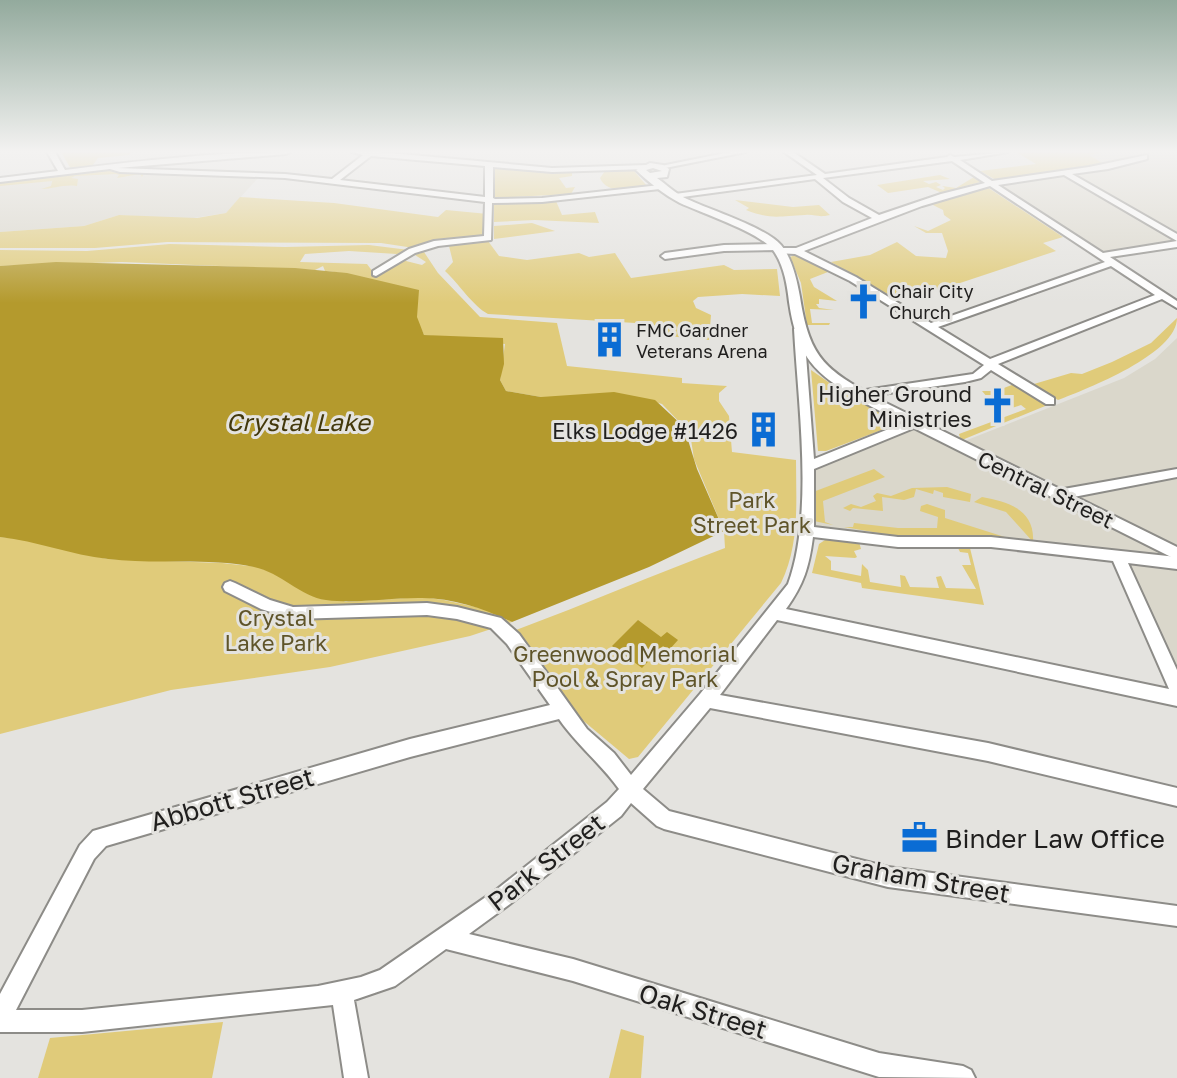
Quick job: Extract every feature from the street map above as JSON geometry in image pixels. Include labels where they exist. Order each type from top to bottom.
[{"type":"main road","points":[[688,202],[762,236],[778,249]]},
{"type":"main road","name":"Central Street","points":[[778,249],[791,277],[799,329],[820,368],[859,395],[1177,554]]},
{"type":"street","points":[[376,273],[412,251],[437,243],[488,238],[489,202]]},
{"type":"street","points":[[850,202],[880,219]]},
{"type":"street","points":[[797,251],[932,202]]},
{"type":"street","points":[[1018,202],[1177,305]]},
{"type":"street","points":[[1113,202],[1177,241]]},
{"type":"street","points":[[1100,256],[1177,241]]},
{"type":"street","points":[[665,256],[704,251],[714,254],[751,248],[797,251],[839,271],[1050,401]]},
{"type":"street","points":[[931,326],[1110,263]]},
{"type":"street","points":[[859,395],[977,376],[990,364],[1162,296]]},
{"type":"street","name":"Park Street","points":[[0,1019],[82,1021],[342,993],[387,978],[503,897],[595,826],[631,791],[706,700],[774,613],[802,571],[806,531],[806,467],[799,329]]},
{"type":"street","points":[[801,373],[807,367],[820,368]]},
{"type":"street","points":[[806,467],[915,423]]},
{"type":"street","points":[[1058,495],[1176,475]]},
{"type":"street","points":[[806,531],[904,542],[991,542],[1177,563]]},
{"type":"street","points":[[1118,557],[1177,688]]},
{"type":"street","name":"Graham Street","points":[[230,587],[266,605],[293,613],[427,609],[485,619],[513,639],[581,735],[608,759],[631,791],[664,819],[888,877],[1177,916]]},
{"type":"street","points":[[774,613],[1177,698]]},
{"type":"street","points":[[706,700],[988,752],[1177,797]]},
{"type":"street","name":"Abbott Street","points":[[0,1019],[87,852],[100,838],[410,748],[563,710]]},
{"type":"street","name":"Oak Street","points":[[443,938],[573,970],[879,1065],[963,1078]]},
{"type":"street","points":[[342,993],[356,1078]]},
{"type":"shaded area","points":[[0,202],[236,202],[226,213],[187,219],[119,215],[84,226],[0,232]]},
{"type":"shaded area","points":[[1021,202],[1177,202],[1177,244],[1099,254]]},
{"type":"shaded area","points":[[1177,338],[1177,688],[1118,557],[991,542],[918,542],[806,531],[806,467],[915,423],[962,442],[1124,378],[1155,359]]},
{"type":"green space","points":[[235,202],[334,203],[438,217],[446,210],[488,214],[487,236],[442,239],[414,248],[381,243],[167,242],[95,248],[0,248],[0,232],[84,226],[119,215],[197,218],[226,213]]},
{"type":"green space","points":[[557,202],[562,215],[595,212],[599,223],[494,222],[494,203]]},
{"type":"green space","points":[[739,202],[793,207],[819,205],[830,215],[769,216],[746,210],[749,208]]},
{"type":"green space","points":[[1010,202],[1063,237],[1043,243],[1056,251],[898,300],[831,262],[870,255],[897,242],[916,256],[946,258],[948,251],[942,233],[926,233],[914,226],[928,231],[951,220],[943,210],[929,203]]},
{"type":"green space","points":[[532,223],[555,231],[494,239],[494,226]]},
{"type":"green space","points":[[457,241],[488,241],[499,256],[527,260],[579,253],[589,257],[615,253],[631,278],[724,265],[734,270],[777,269],[780,296],[742,294],[698,297],[693,301],[696,308],[711,315],[709,340],[657,335],[652,324],[488,314],[445,271],[453,262],[449,246]]},
{"type":"green space","points":[[170,244],[285,247],[369,245],[409,250],[397,254],[349,251],[305,254],[300,262],[367,264],[376,276],[402,260],[422,265],[426,262],[415,255],[424,252],[438,273],[480,317],[557,323],[567,366],[682,378],[682,383],[727,386],[719,393],[719,401],[729,416],[732,452],[796,460],[794,538],[781,583],[638,757],[629,759],[580,718],[516,630],[725,548],[724,531],[694,459],[690,433],[662,404],[642,398],[541,397],[506,391],[500,380],[505,344],[424,335],[408,309],[384,289],[356,277],[325,271],[323,266],[315,270],[122,262],[0,266],[0,250],[87,251]]},
{"type":"green space","points":[[798,254],[835,274],[828,272],[810,279],[814,287],[837,301],[819,299],[819,304],[816,304],[819,308],[834,310],[810,309],[812,323],[829,325],[807,325],[801,283],[790,257]]},
{"type":"green space","points":[[1177,318],[1173,331],[1162,344],[1147,357],[1108,379],[1058,400],[1034,384],[1071,373],[1082,374],[1112,362],[1151,343]]},
{"type":"green space","points":[[811,370],[844,393],[892,418],[895,425],[826,451],[818,451]]},
{"type":"green space","points":[[1017,383],[1050,404],[962,440],[960,438],[959,434],[1026,409],[1021,405],[1012,408],[1002,401],[993,404],[982,391],[996,391]]},
{"type":"green space","points":[[874,469],[885,477],[823,501],[825,522],[833,525],[814,521],[813,492]]},
{"type":"green space","points":[[947,487],[971,494],[970,502],[943,497],[943,493],[934,490],[933,494],[916,489],[914,497],[904,500],[882,497],[883,511],[853,508],[850,511],[843,508],[851,504],[861,507],[876,501],[873,496],[877,493],[891,496],[912,488]]},
{"type":"green space","points":[[982,497],[1011,505],[1025,515],[1030,522],[1033,542],[1006,512],[974,502]]},
{"type":"green space","points":[[927,504],[945,510],[945,518],[1008,538],[896,536],[844,527],[853,527],[854,523],[937,528],[938,517],[920,511],[921,506]]},
{"type":"green space","name":"Crystal Lake Park","points":[[0,537],[22,539],[107,559],[258,567],[346,602],[422,597],[485,609],[512,622],[470,636],[330,667],[171,690],[0,734]]},
{"type":"green space","points":[[828,538],[859,542],[861,549],[854,551],[855,558],[825,556],[831,561],[831,570],[861,576],[862,564],[868,570],[870,582],[901,587],[900,575],[905,576],[910,587],[939,588],[936,577],[941,576],[946,588],[976,589],[962,565],[971,565],[968,553],[960,552],[958,548],[970,548],[984,605],[862,588],[861,583],[812,573],[819,544]]},
{"type":"green space","points":[[223,1022],[212,1078],[38,1078],[50,1038]]},
{"type":"green space","points":[[621,1029],[644,1036],[641,1078],[609,1078]]},
{"type":"water","name":"Crystal Lake","points":[[56,262],[295,268],[347,273],[419,290],[417,317],[424,335],[503,338],[504,364],[500,380],[506,391],[541,397],[614,392],[655,400],[684,427],[697,469],[724,531],[649,567],[512,622],[478,608],[442,599],[326,600],[308,594],[264,570],[236,564],[108,559],[0,537],[0,266]]},
{"type":"water","points":[[638,620],[661,637],[667,632],[678,640],[669,650],[663,646],[642,668],[612,646]]},
{"type":"place","name":"Chair City Church","points":[[863,301]]},
{"type":"place","name":"FMC Gardner Veterans Arena","points":[[610,340]]},
{"type":"place","name":"Higher Ground Ministries","points":[[998,406]]},
{"type":"place","name":"Elks Lodge #1426","points":[[764,430]]},
{"type":"place","name":"Binder Law Office","points":[[919,838]]},
{"type":"park label","name":"Park Street Park","points":[[752,512]]},
{"type":"park label","name":"Greenwood Memorial Pool & Spray Park","points":[[625,666]]}]
